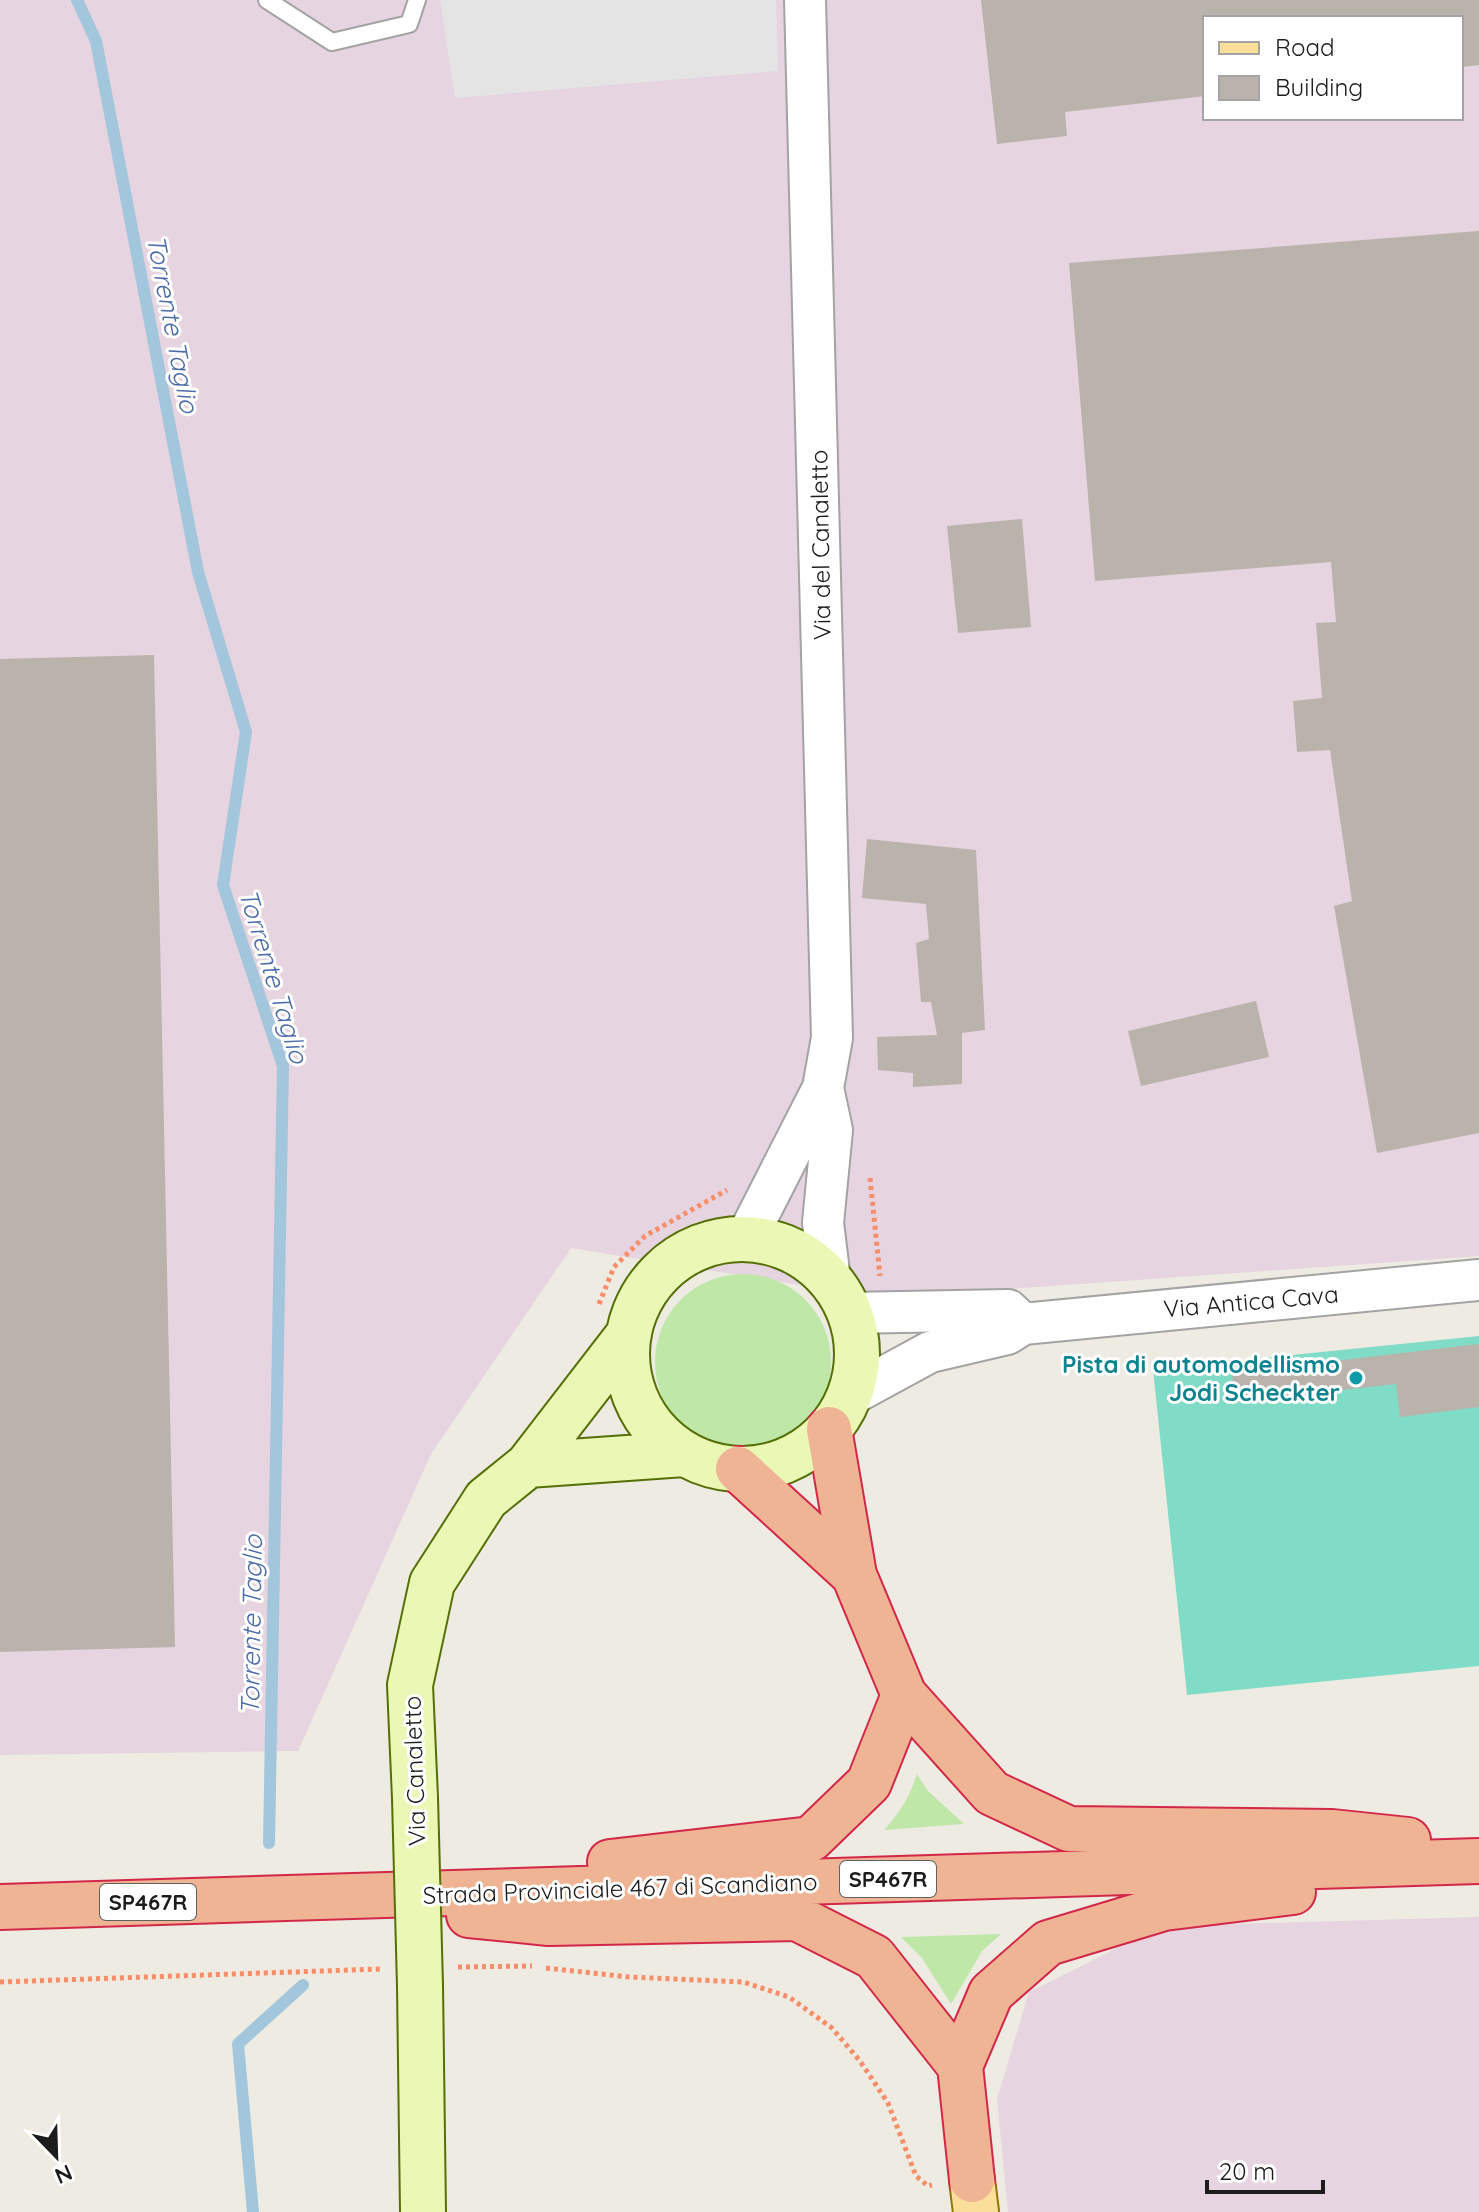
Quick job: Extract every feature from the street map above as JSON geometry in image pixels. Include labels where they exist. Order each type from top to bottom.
[{"type":"highway","points":[[839,1413],[854,1575],[904,1695],[992,1793],[1069,1829],[1332,1832],[1479,1847]]},
{"type":"highway","points":[[738,1469],[854,1575]]},
{"type":"highway","points":[[296,1898],[811,1839],[869,1783],[904,1695]]},
{"type":"highway","name":"Strada Provinciale 467 di Scandiano","points":[[0,1907],[1479,1861]]},
{"type":"highway","points":[[974,2196],[960,2066],[991,1993],[1048,1943],[1164,1908],[1479,1870]]},
{"type":"highway","points":[[296,1898],[549,1923],[797,1918],[874,1957],[960,2066]]},
{"type":"main road","points":[[746,1239],[770,1243],[813,1263],[840,1296],[855,1333],[858,1354],[839,1413],[806,1449],[778,1464],[738,1469],[719,1467],[684,1454],[649,1423],[637,1403],[627,1357],[635,1311],[661,1272],[679,1258],[700,1247],[723,1241],[746,1239]]},
{"type":"main road","name":"Via Canaletto","points":[[423,2212],[423,1974],[410,1685],[432,1583],[486,1499],[528,1465],[629,1334]]},
{"type":"main road","points":[[528,1465],[684,1454]]},
{"type":"street","name":"Via del Canaletto","points":[[805,0],[832,1038],[823,1088]]},
{"type":"street","points":[[746,1239],[823,1088]]},
{"type":"street","points":[[823,1088],[832,1130],[823,1223],[840,1296]]},
{"type":"street","name":"Via Antica Cava","points":[[839,1413],[930,1352],[1007,1334],[1023,1324],[1479,1280]]},
{"type":"street","name":"Via Antica Cava","points":[[840,1296],[1008,1310],[1023,1324]]},
{"type":"lane","points":[[267,0],[332,42],[409,24],[417,0]]},
{"type":"path","points":[[0,1982],[423,1974],[531,1966],[629,1977],[743,1982],[789,1997],[832,2028],[860,2061],[888,2103],[916,2176],[928,2186],[974,2196]]},
{"type":"shaded area","points":[[0,0],[1479,0],[1479,1256],[879,1298],[571,1248],[431,1454],[298,1751],[0,1755]]},
{"type":"shaded area","points":[[440,0],[776,0],[778,71],[455,98]]},
{"type":"shaded area","points":[[1479,1917],[1479,2212],[1008,2212],[997,2099],[1029,1992],[1161,1926]]},
{"type":"green space","points":[[743,1274],[777,1281],[805,1300],[824,1328],[831,1362],[824,1396],[805,1424],[777,1443],[743,1450],[709,1443],[681,1424],[662,1396],[655,1362],[662,1328],[681,1300],[709,1281]]},
{"type":"green space","points":[[1479,1336],[1479,1666],[1187,1695],[1153,1369]]},
{"type":"green space","points":[[917,1774],[928,1791],[964,1824],[884,1830],[904,1804]]},
{"type":"green space","points":[[1001,1934],[982,1951],[951,2004],[922,1958],[901,1937]]},
{"type":"building","points":[[981,0],[1479,0],[1479,65],[1463,67],[1463,16],[1203,16],[1203,96],[1065,112],[1067,136],[997,144]]},
{"type":"building","points":[[1479,231],[1479,1133],[1377,1153],[1334,906],[1352,901],[1330,750],[1297,752],[1293,701],[1322,698],[1316,623],[1336,622],[1331,562],[1095,581],[1069,263]]},
{"type":"building","points":[[1022,519],[1031,627],[958,633],[947,526]]},
{"type":"building","points":[[154,655],[175,1647],[0,1652],[0,659]]},
{"type":"building","points":[[867,839],[976,850],[985,1030],[962,1033],[962,1084],[913,1087],[913,1073],[878,1070],[877,1037],[937,1035],[931,1002],[921,1002],[916,943],[929,939],[926,904],[862,898]]},
{"type":"building","points":[[1256,1001],[1269,1057],[1141,1086],[1128,1031]]},
{"type":"building","name":"Pista di automodellismo Jodi Scheckter","points":[[1479,1344],[1479,1407],[1400,1417],[1396,1384],[1235,1402],[1232,1373]]},
{"type":"waterway","name":"Torrente Taglio","points":[[77,0],[96,41],[198,572],[246,732],[223,885],[283,1066],[269,1843]]},
{"type":"waterway","name":"Torrente Taglio","points":[[253,2212],[238,2044],[303,1985]]},
{"type":"place","name":"Pista di automodellismo Jodi Scheckter","points":[[1356,1378]]}]
